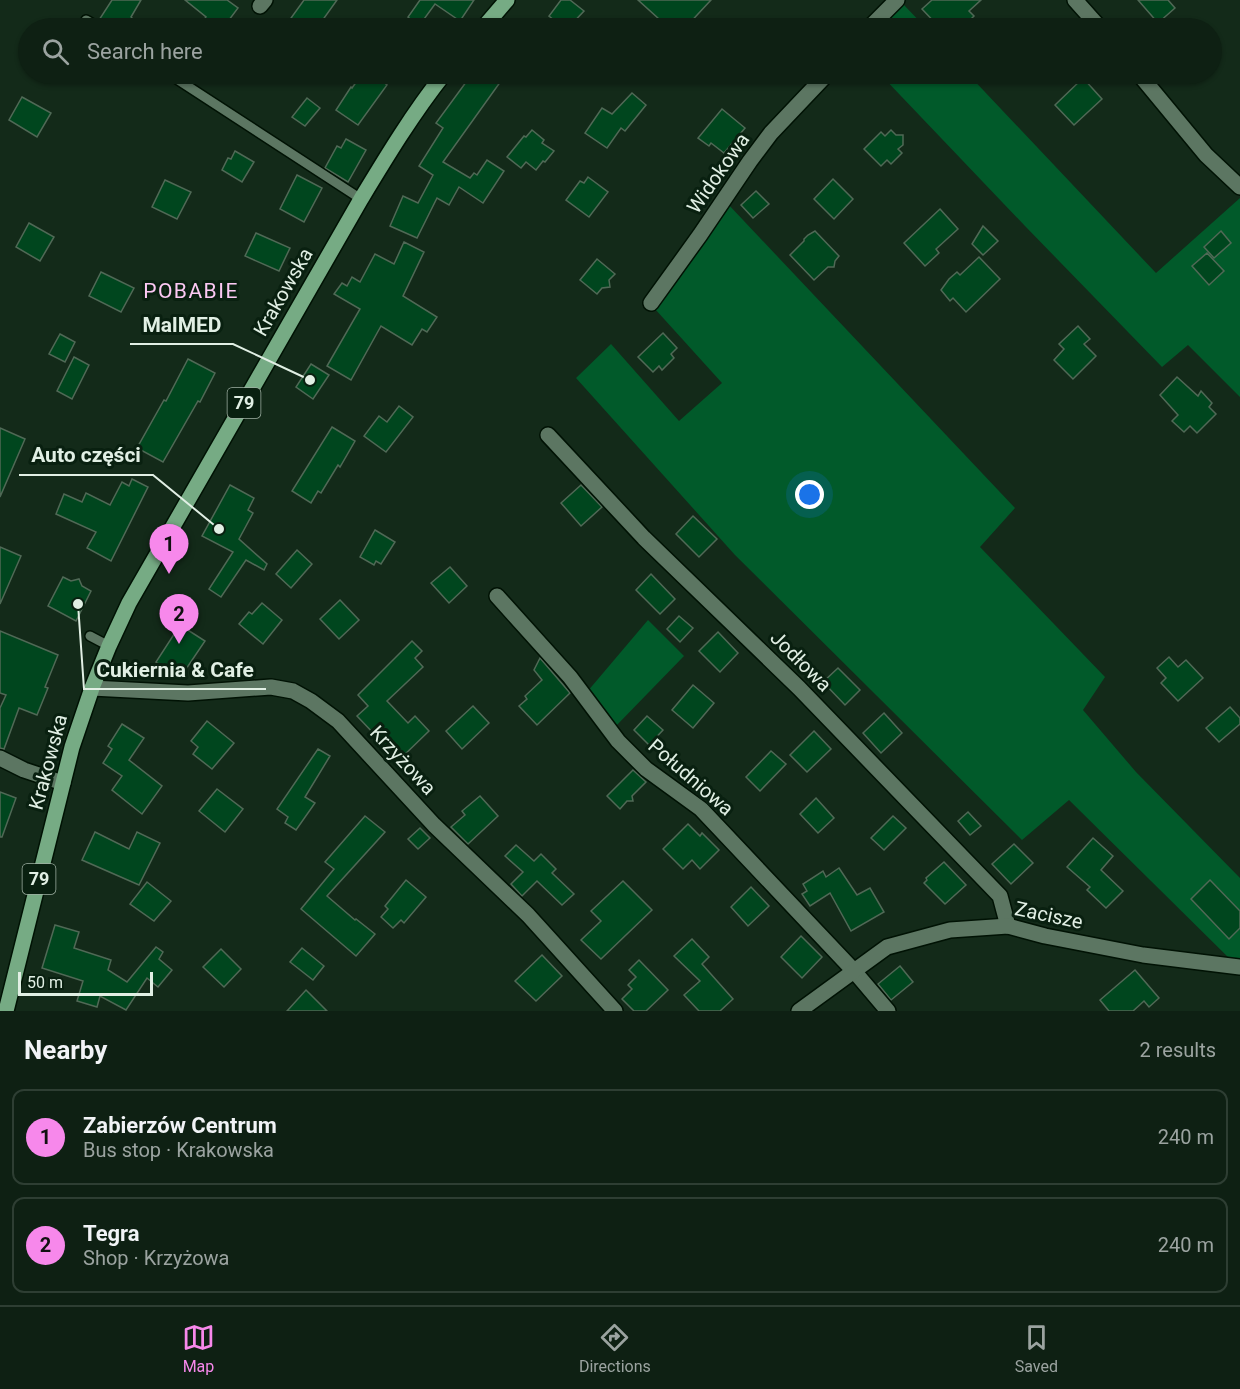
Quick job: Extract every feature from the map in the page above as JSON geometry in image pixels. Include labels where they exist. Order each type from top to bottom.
[{"type":"main road","points":[[492,18],[507,0]]},
{"type":"main road","name":"Krakowska","points":[[6,1011],[72,747],[109,646],[129,603],[360,199],[399,137],[436,84]]},
{"type":"street","points":[[879,18],[897,0]]},
{"type":"street","points":[[1075,0],[1091,18]]},
{"type":"street","name":"Widokowa","points":[[651,303],[771,133],[817,84]]},
{"type":"street","points":[[1147,84],[1206,155],[1240,187]]},
{"type":"street","name":"Jodłowa","points":[[548,435],[644,538],[799,688],[1000,896],[1008,926]]},
{"type":"street","name":"Południowa","points":[[497,596],[570,677],[618,741],[646,769],[701,809],[854,971],[888,1011]]},
{"type":"street","name":"Krzyżowa","points":[[92,688],[188,693],[270,687],[293,691],[311,701],[338,721],[434,825],[528,915],[615,1011]]},
{"type":"street","points":[[0,758],[24,770],[63,783]]},
{"type":"street","name":"Zacisze","points":[[799,1011],[888,947],[950,930],[1008,926],[1045,936],[1143,955],[1240,967]]},
{"type":"lane","points":[[185,84],[360,199]]},
{"type":"lane","points":[[90,636],[109,646]]},
{"type":"green space","points":[[903,4],[916,18],[888,18]]},
{"type":"green space","points":[[890,84],[977,84],[1156,273],[1240,198],[1240,397],[1188,345],[1162,367]]},
{"type":"green space","points":[[727,203],[1015,508],[980,547],[1105,677],[1083,710],[1136,772],[1240,878],[1240,962],[1233,962],[1069,800],[1022,840],[735,555],[576,378],[611,344],[679,421],[722,383],[655,309]]},
{"type":"green space","points":[[648,620],[684,656],[614,728],[587,692]]},
{"type":"building","points":[[112,0],[141,0],[132,18],[100,18]]},
{"type":"building","points":[[185,0],[227,0],[238,8],[230,18],[206,17]]},
{"type":"building","points":[[304,0],[337,0],[324,18],[291,18]]},
{"type":"building","points":[[420,0],[474,0],[462,18],[456,18],[435,4],[425,18],[408,17]]},
{"type":"building","points":[[561,0],[570,0],[584,11],[577,18],[552,18],[549,16]]},
{"type":"building","points":[[638,0],[711,0],[694,18],[658,18]]},
{"type":"building","points":[[932,0],[981,0],[969,11],[974,16],[972,18],[931,18],[922,9]]},
{"type":"building","points":[[1138,0],[1168,0],[1175,8],[1164,18],[1154,18]]},
{"type":"building","points":[[355,84],[387,85],[358,125],[336,110]]},
{"type":"building","points":[[465,84],[499,84],[443,162],[470,178],[474,173],[477,175],[487,160],[504,171],[483,203],[459,187],[449,205],[437,198],[417,238],[390,226],[403,196],[418,203],[433,175],[419,166],[443,128],[436,123]]},
{"type":"building","points":[[1077,84],[1088,84],[1102,99],[1074,125],[1055,105]]},
{"type":"building","points":[[632,93],[646,105],[625,131],[621,128],[607,148],[585,133],[602,108],[612,114]]},
{"type":"building","points":[[22,97],[51,113],[37,137],[9,120]]},
{"type":"building","points":[[307,98],[320,108],[305,126],[292,117]]},
{"type":"building","points":[[722,109],[745,128],[724,153],[711,143],[709,146],[698,138]]},
{"type":"building","points":[[532,130],[544,140],[542,143],[554,151],[536,170],[526,162],[521,168],[507,157]]},
{"type":"building","points":[[891,130],[896,135],[903,135],[903,145],[898,149],[902,153],[891,164],[887,160],[881,166],[864,149],[881,132],[885,136]]},
{"type":"building","points":[[346,139],[366,150],[348,182],[325,168],[337,146],[341,148]]},
{"type":"building","points":[[235,151],[254,162],[242,182],[222,170],[228,158],[231,159]]},
{"type":"building","points":[[297,175],[322,188],[304,222],[280,209]]},
{"type":"building","points":[[588,177],[608,192],[589,217],[566,200],[580,181],[584,183]]},
{"type":"building","points":[[833,179],[853,199],[834,219],[814,199]]},
{"type":"building","points":[[165,180],[191,192],[177,219],[152,207]]},
{"type":"building","points":[[756,191],[769,204],[753,218],[741,205]]},
{"type":"building","points":[[940,209],[958,229],[936,249],[939,253],[925,266],[904,243]]},
{"type":"building","points":[[29,223],[54,237],[40,261],[16,247]]},
{"type":"building","points":[[983,226],[998,241],[983,255],[972,244]]},
{"type":"building","points":[[815,231],[839,256],[834,267],[828,267],[814,280],[790,255],[808,235]]},
{"type":"building","points":[[1221,231],[1231,243],[1214,258],[1204,247]]},
{"type":"building","points":[[256,233],[290,248],[279,271],[245,256]]},
{"type":"building","points":[[404,242],[424,252],[403,296],[437,317],[427,332],[422,329],[412,345],[381,326],[351,380],[327,366],[360,309],[334,294],[342,283],[347,286],[352,277],[360,282],[375,254],[394,264]]},
{"type":"building","points":[[1207,253],[1224,271],[1209,285],[1192,266]]},
{"type":"building","points":[[979,257],[1000,279],[966,312],[953,298],[950,301],[941,290],[957,272],[960,275]]},
{"type":"building","points":[[597,259],[615,274],[609,280],[610,287],[602,288],[597,294],[580,280]]},
{"type":"building","points":[[101,272],[134,288],[121,312],[89,296]]},
{"type":"building","points":[[1078,326],[1090,339],[1084,344],[1096,356],[1073,379],[1054,360],[1064,349],[1059,344]]},
{"type":"building","points":[[663,333],[677,348],[671,354],[674,358],[662,370],[659,366],[653,372],[638,357]]},
{"type":"building","points":[[60,334],[75,342],[65,362],[49,354]]},
{"type":"building","points":[[74,357],[89,365],[72,399],[57,391]]},
{"type":"building","points":[[188,359],[215,373],[163,462],[137,448]]},
{"type":"building","points":[[311,364],[329,375],[313,399],[296,387]]},
{"type":"building","points":[[1177,377],[1198,396],[1201,391],[1212,403],[1209,407],[1216,414],[1197,433],[1190,426],[1184,432],[1172,421],[1178,415],[1160,395]]},
{"type":"building","points":[[399,406],[413,417],[386,452],[364,436],[379,416],[387,422]]},
{"type":"building","points":[[332,427],[355,441],[340,467],[338,465],[321,493],[318,491],[311,503],[292,491]]},
{"type":"building","points":[[0,428],[25,439],[0,497]]},
{"type":"building","points":[[132,479],[148,487],[111,561],[87,548],[96,532],[56,514],[64,494],[82,502],[86,493],[110,505],[122,482],[129,486]]},
{"type":"building","points":[[230,485],[254,498],[248,510],[253,513],[239,539],[267,564],[264,570],[246,560],[221,597],[209,589],[233,552],[202,536]]},
{"type":"building","points":[[581,485],[602,507],[581,526],[561,503]]},
{"type":"building","points":[[693,516],[717,539],[699,557],[676,534]]},
{"type":"building","points":[[375,530],[395,542],[381,564],[376,561],[374,565],[360,557]]},
{"type":"building","points":[[0,547],[21,556],[0,604]]},
{"type":"building","points":[[297,550],[312,564],[291,588],[276,574]]},
{"type":"building","points":[[450,567],[467,586],[449,603],[431,583]]},
{"type":"building","points":[[651,574],[675,599],[660,614],[636,590]]},
{"type":"building","points":[[63,577],[71,581],[79,579],[82,586],[91,591],[76,621],[48,606]]},
{"type":"building","points":[[340,600],[359,620],[339,639],[320,619]]},
{"type":"building","points":[[262,603],[282,620],[263,644],[239,624],[249,612],[252,614]]},
{"type":"building","points":[[679,616],[693,628],[680,642],[667,629]]},
{"type":"building","points":[[180,625],[205,641],[180,678],[156,662]]},
{"type":"building","points":[[0,631],[58,655],[37,715],[19,708],[4,749],[0,748],[0,708],[6,695],[0,693]]},
{"type":"building","points":[[718,632],[738,653],[720,672],[699,651]]},
{"type":"building","points":[[412,641],[422,651],[415,658],[423,667],[387,701],[408,723],[415,716],[429,731],[399,760],[357,716],[368,706],[358,695]]},
{"type":"building","points":[[1169,657],[1178,667],[1186,660],[1203,678],[1178,701],[1161,683],[1166,678],[1157,668]]},
{"type":"building","points":[[540,658],[570,693],[537,725],[519,706],[527,699],[525,696],[542,680],[534,670]]},
{"type":"building","points":[[838,668],[860,690],[845,705],[823,682]]},
{"type":"building","points":[[693,685],[714,703],[693,728],[672,710]]},
{"type":"building","points":[[473,706],[489,723],[462,749],[446,731]]},
{"type":"building","points":[[1230,707],[1240,718],[1240,724],[1219,742],[1206,728]]},
{"type":"building","points":[[884,713],[902,733],[881,753],[863,733]]},
{"type":"building","points":[[647,716],[663,730],[649,745],[634,730]]},
{"type":"building","points":[[207,721],[234,743],[212,769],[193,754],[198,747],[191,741]]},
{"type":"building","points":[[122,724],[144,738],[129,760],[162,786],[142,814],[112,790],[122,776],[103,763],[112,749],[108,746]]},
{"type":"building","points":[[814,731],[831,749],[807,772],[790,755]]},
{"type":"building","points":[[318,749],[330,756],[305,797],[315,803],[296,830],[285,823],[288,817],[277,809]]},
{"type":"building","points":[[771,751],[786,764],[760,791],[746,777]]},
{"type":"building","points":[[633,770],[646,782],[632,796],[633,801],[627,801],[620,809],[607,796]]},
{"type":"building","points":[[217,789],[243,809],[225,832],[199,811]]},
{"type":"building","points":[[0,792],[16,798],[2,837],[0,837]]},
{"type":"building","points":[[480,796],[498,816],[468,844],[451,827],[465,815],[462,811]]},
{"type":"building","points":[[816,798],[834,818],[818,833],[800,814]]},
{"type":"building","points":[[968,812],[981,826],[970,835],[958,821]]},
{"type":"building","points":[[365,816],[385,832],[327,896],[375,934],[356,956],[301,909],[334,869],[325,862]]},
{"type":"building","points":[[893,816],[906,828],[884,850],[871,838]]},
{"type":"building","points":[[688,824],[700,836],[702,833],[719,850],[700,869],[692,860],[683,869],[663,849]]},
{"type":"building","points":[[420,828],[430,838],[418,849],[408,839]]},
{"type":"building","points":[[95,832],[129,849],[137,832],[160,843],[139,885],[82,860]]},
{"type":"building","points":[[1093,838],[1113,856],[1101,870],[1123,891],[1106,908],[1087,890],[1090,887],[1067,867]]},
{"type":"building","points":[[1014,844],[1033,863],[1011,884],[992,864]]},
{"type":"building","points":[[516,845],[534,861],[541,854],[556,869],[552,873],[574,894],[562,905],[537,881],[522,896],[511,884],[523,872],[505,856]]},
{"type":"building","points":[[944,862],[966,885],[945,904],[924,883],[926,878]]},
{"type":"building","points":[[839,868],[857,895],[870,888],[884,912],[851,931],[830,893],[810,906],[802,894],[807,891],[803,884],[823,871],[826,877]]},
{"type":"building","points":[[406,880],[426,897],[404,923],[401,920],[393,928],[381,917],[388,909],[385,906]]},
{"type":"building","points":[[1210,880],[1240,911],[1240,928],[1229,939],[1191,899]]},
{"type":"building","points":[[623,881],[652,910],[601,959],[581,940],[601,921],[591,911]]},
{"type":"building","points":[[147,882],[171,901],[154,921],[130,904]]},
{"type":"building","points":[[751,887],[769,906],[748,926],[731,907]]},
{"type":"building","points":[[55,925],[79,932],[74,948],[111,960],[108,970],[127,982],[156,947],[163,952],[159,959],[172,970],[158,987],[147,978],[126,1010],[100,996],[97,1007],[77,1001],[83,981],[42,968]]},
{"type":"building","points":[[801,936],[822,957],[802,978],[781,957]]},
{"type":"building","points":[[692,939],[709,957],[702,964],[733,999],[720,1011],[699,1011],[684,995],[700,981],[674,956]]},
{"type":"building","points":[[302,948],[324,966],[313,980],[290,962]]},
{"type":"building","points":[[221,949],[241,969],[224,987],[203,967]]},
{"type":"building","points":[[542,955],[562,976],[536,1001],[515,981]]},
{"type":"building","points":[[639,960],[668,990],[646,1011],[634,1011],[622,999],[632,989],[628,985],[636,977],[629,970]]},
{"type":"building","points":[[900,966],[913,982],[891,1000],[878,984]]},
{"type":"building","points":[[1135,970],[1159,998],[1149,1007],[1144,1001],[1133,1011],[1109,1011],[1100,1000]]},
{"type":"building","points":[[306,990],[327,1011],[287,1011]]},
{"type":"place","name":"MalMED","points":[[310,380]]},
{"type":"place","name":"Auto części","points":[[219,529]]},
{"type":"place","name":"Zabierzów Centrum","points":[[169,574]]},
{"type":"place","name":"Cukiernia & Cafe","points":[[78,604]]},
{"type":"place","name":"Tegra","points":[[179,644]]},
{"type":"district","name":"POBABIE","points":[[191,291]]}]
